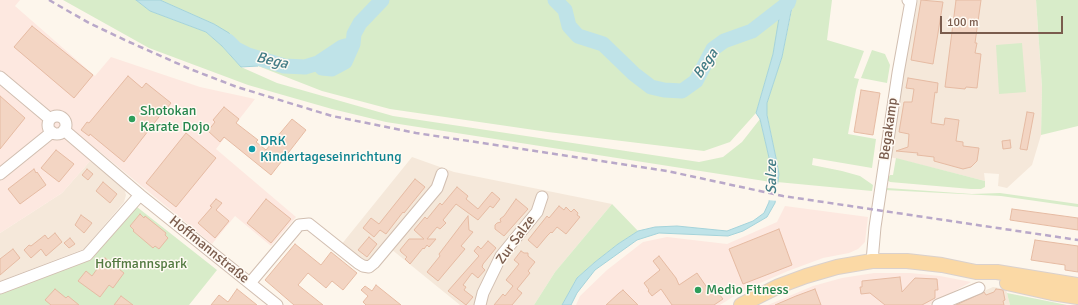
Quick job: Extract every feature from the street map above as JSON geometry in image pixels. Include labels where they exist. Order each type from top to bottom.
[{"type":"main road","points":[[741,305],[779,286],[806,276],[837,267],[872,261],[921,262],[942,265],[976,272],[996,280],[1023,287],[1078,297]]},
{"type":"main road","points":[[976,272],[997,272],[1078,285]]},
{"type":"street","name":"Begakamp","points":[[872,261],[875,227],[898,73],[911,1],[908,0]]},
{"type":"street","points":[[0,77],[50,119]]},
{"type":"street","points":[[56,116],[62,118],[65,123],[64,130],[58,134],[52,132],[48,126],[50,119],[56,116]]},
{"type":"street","name":"Hoffmannstraße","points":[[64,130],[140,195],[277,305]]},
{"type":"street","points":[[0,174],[52,132]]},
{"type":"street","points":[[250,283],[299,225],[309,224],[358,263],[363,266],[369,266],[374,263],[436,188],[442,174]]},
{"type":"street","points":[[0,288],[87,255],[140,195]]},
{"type":"street","name":"Zur Salze","points":[[480,305],[483,293],[501,256],[537,212],[542,197]]},
{"type":"street","points":[[938,305],[979,288]]},
{"type":"shaded area","points":[[0,0],[20,0],[15,6],[95,76],[111,57],[200,87],[255,99],[216,149],[296,217],[271,246],[235,216],[212,244],[99,151],[62,193],[0,233]]},
{"type":"shaded area","points":[[918,0],[1036,0],[1042,87],[1041,135],[1032,165],[1007,188],[998,186],[999,174],[984,173],[985,181],[890,157],[903,76]]},
{"type":"shaded area","points":[[412,157],[454,172],[612,204],[555,272],[534,305],[460,305],[391,249],[368,261],[361,260],[341,245]]},
{"type":"shaded area","points":[[90,161],[124,188],[126,195],[124,202],[84,249],[0,281],[0,233],[62,193]]},
{"type":"shaded area","points":[[785,206],[868,217],[865,242],[858,249],[849,253],[823,258],[744,290],[720,305],[576,305],[580,296],[607,270],[643,242],[667,237],[727,244],[777,222]]},
{"type":"shaded area","points":[[874,273],[910,273],[940,276],[971,282],[929,305],[768,305],[813,286],[842,278]]},
{"type":"shaded area","points":[[993,287],[1006,289],[1010,305],[953,305]]},
{"type":"green space","points":[[63,0],[136,0],[150,11],[206,32],[222,46],[241,67],[277,83],[393,116],[699,162],[723,157],[742,142],[760,119],[770,162],[771,182],[386,122],[332,109],[248,85],[149,48]]},
{"type":"green space","points":[[160,0],[783,0],[773,54],[756,113],[730,142],[704,151],[548,132],[390,109],[322,91],[258,66],[246,58],[231,36],[214,24]]},
{"type":"green space","points":[[794,0],[832,0],[827,40],[864,51],[854,78],[859,79],[848,134],[876,139],[872,168],[813,158],[812,165],[860,176],[873,185],[872,191],[777,182],[779,174],[767,114],[767,103],[782,57]]},
{"type":"green space","points":[[1036,0],[1078,0],[1078,126],[1041,135],[1042,87]]},
{"type":"green space","points":[[1022,43],[1026,92],[999,94],[996,45]]},
{"type":"green space","points":[[872,50],[885,54],[890,65],[887,83],[861,78]]},
{"type":"green space","points":[[896,158],[985,181],[985,187],[981,189],[971,189],[890,182],[887,180],[890,175],[893,175]]},
{"type":"green space","points":[[887,188],[972,194],[1000,193],[1078,204],[1078,207],[1001,196],[884,190]]},
{"type":"green space","points":[[612,204],[638,231],[618,244],[577,278],[562,305],[534,305],[555,272]]},
{"type":"green space","name":"Hoffmannspark","points":[[137,207],[217,270],[189,305],[0,305],[0,293],[88,260]]},
{"type":"green space","points":[[1007,293],[1067,305],[1010,305]]},
{"type":"water","points":[[136,0],[160,0],[214,24],[229,33],[246,58],[258,66],[241,67],[222,46],[206,32],[150,11]]},
{"type":"water","points":[[793,2],[782,57],[767,103],[767,115],[779,174],[775,203],[767,217],[743,231],[728,236],[659,233],[637,240],[595,270],[577,293],[571,305],[562,305],[577,278],[618,244],[638,231],[655,227],[677,226],[727,231],[753,221],[764,213],[769,202],[771,182],[770,162],[760,119],[756,113],[773,54],[780,12]]},
{"type":"pier","points":[[769,182],[779,184],[778,201],[767,200]]},
{"type":"building","points":[[921,0],[943,2],[933,64],[911,60]]},
{"type":"building","points":[[956,0],[981,0],[975,43],[977,43],[975,53],[981,54],[977,88],[966,87],[965,89],[945,87]]},
{"type":"building","points":[[32,26],[93,75],[74,98],[14,47]]},
{"type":"building","points":[[128,76],[142,88],[146,83],[171,103],[167,108],[167,113],[162,113],[124,162],[90,134],[89,136],[81,130],[87,122],[89,123]]},
{"type":"building","points":[[908,78],[938,83],[937,93],[935,92],[931,123],[944,125],[945,118],[959,120],[956,141],[963,142],[963,146],[979,148],[977,161],[971,167],[963,169],[934,161],[934,157],[917,155],[918,153],[896,151],[908,147],[909,134],[899,132],[904,102],[912,102],[914,89],[906,88]]},
{"type":"building","points":[[861,90],[880,93],[873,135],[854,132]]},
{"type":"building","points":[[0,96],[25,118],[0,149]]},
{"type":"building","name":"DRK Kindertageseinrichtung","points":[[224,107],[239,119],[236,123],[258,140],[256,142],[266,150],[292,119],[306,130],[271,175],[224,137],[220,142],[208,131],[215,122],[213,120]]},
{"type":"building","points":[[1027,112],[1034,113],[1027,150],[1020,149]]},
{"type":"building","points":[[186,133],[216,158],[176,207],[146,183]]},
{"type":"building","points":[[1010,140],[1011,148],[1003,149],[1002,141]]},
{"type":"building","points":[[56,150],[74,164],[59,182],[41,168]]},
{"type":"building","points":[[34,169],[46,185],[20,204],[8,189]]},
{"type":"building","points":[[87,169],[93,174],[88,180],[82,175]]},
{"type":"building","points":[[415,179],[425,187],[386,234],[380,230],[374,237],[363,228],[371,218],[379,224]]},
{"type":"building","points":[[103,182],[117,194],[110,203],[96,191]]},
{"type":"building","points":[[457,187],[468,196],[466,199],[478,209],[492,192],[500,199],[493,208],[490,206],[478,220],[456,204],[443,220],[446,223],[440,229],[437,227],[427,239],[436,239],[429,247],[427,245],[424,249],[423,248],[410,264],[405,259],[407,257],[400,250],[409,239],[424,239],[414,230],[425,217],[427,219],[440,203],[442,205]]},
{"type":"building","points":[[216,199],[222,203],[216,210],[229,221],[215,238],[198,223],[212,207],[210,206]]},
{"type":"building","points":[[266,199],[291,219],[271,243],[247,223]]},
{"type":"building","points":[[516,199],[528,209],[504,236],[495,229],[495,225],[501,222],[500,219],[504,216]]},
{"type":"building","points":[[559,206],[564,210],[566,207],[571,212],[574,209],[580,217],[566,234],[557,227],[537,248],[528,240],[547,216],[549,218]]},
{"type":"building","points":[[1012,209],[1078,218],[1078,230],[1010,220]]},
{"type":"building","points":[[140,214],[144,218],[145,216],[166,233],[165,235],[168,238],[159,249],[155,246],[153,248],[133,231],[134,230],[130,226]]},
{"type":"building","points":[[81,215],[92,223],[84,233],[75,225]]},
{"type":"building","points":[[468,216],[469,230],[473,232],[461,246],[465,249],[438,281],[427,272]]},
{"type":"building","points":[[779,229],[792,265],[743,284],[729,249]]},
{"type":"building","points":[[55,233],[62,242],[46,256],[41,249],[31,258],[24,250],[45,235],[48,239]]},
{"type":"building","points":[[369,237],[377,244],[367,257],[358,250]]},
{"type":"building","points":[[70,238],[75,244],[69,248],[64,243]]},
{"type":"building","points":[[1035,240],[1078,246],[1078,272],[1065,270],[1065,265],[1031,260]]},
{"type":"building","points":[[488,241],[496,248],[483,264],[482,267],[485,270],[478,278],[472,273],[463,285],[466,287],[464,290],[473,297],[466,305],[448,291],[479,256],[474,251],[478,246],[481,249]]},
{"type":"building","points":[[295,244],[321,265],[331,252],[357,273],[343,290],[332,281],[326,288],[308,273],[298,285],[323,305],[294,305],[265,280]]},
{"type":"building","points":[[13,249],[20,258],[0,275],[0,259]]},
{"type":"building","points":[[521,251],[528,253],[528,256],[535,262],[528,271],[530,273],[517,289],[522,293],[512,305],[494,305],[503,294],[505,296],[513,286],[506,280],[519,264],[514,260]]},
{"type":"building","points":[[659,256],[676,278],[679,285],[697,273],[708,289],[713,286],[723,299],[714,305],[672,305],[661,289],[652,296],[644,283],[660,270],[653,261]]},
{"type":"building","points":[[105,258],[124,273],[113,288],[109,285],[100,297],[78,281],[86,271],[92,276]]},
{"type":"building","points":[[900,277],[902,292],[915,278],[937,279],[938,290],[935,290],[935,298],[922,305],[885,305],[870,293],[861,294],[860,287],[862,287],[862,281]]},
{"type":"building","points":[[376,285],[401,305],[366,305],[363,302],[368,296],[361,290],[365,286],[372,291]]},
{"type":"building","points":[[55,289],[66,298],[68,296],[79,305],[51,305],[45,300]]},
{"type":"building","points":[[237,289],[257,305],[211,305],[219,295],[228,302]]},
{"type":"building","points":[[815,289],[821,305],[775,305],[796,296]]},
{"type":"building","points":[[996,289],[1003,290],[1005,300],[1003,301],[1004,305],[956,305],[984,292],[986,295],[994,292]]},
{"type":"building","points":[[623,290],[638,305],[606,305],[619,293]]},
{"type":"building","points":[[121,296],[133,305],[114,305]]},
{"type":"waterway","name":"Bega","points":[[228,41],[236,49],[248,55],[284,66],[305,67],[318,63],[342,47],[353,44],[354,34],[360,23],[382,0]]},
{"type":"waterway","name":"Bega","points":[[555,0],[565,10],[569,26],[578,36],[603,44],[634,74],[651,87],[664,90],[682,91],[696,81],[713,49],[724,41],[752,31],[788,3],[789,0]]},
{"type":"waterway","name":"Salze","points":[[787,9],[788,3]]},
{"type":"waterway","points":[[318,63],[322,68],[332,69],[345,62],[353,44]]},
{"type":"railway","points":[[49,0],[89,23],[190,69],[237,87],[332,116],[416,133],[667,171],[783,196],[1078,240]]},
{"type":"place","name":"Shotokan Karate Dojo","points":[[132,119]]},
{"type":"place","name":"DRK Kindertageseinrichtung","points":[[252,149]]},
{"type":"place","name":"Medio Fitness","points":[[698,290]]}]
